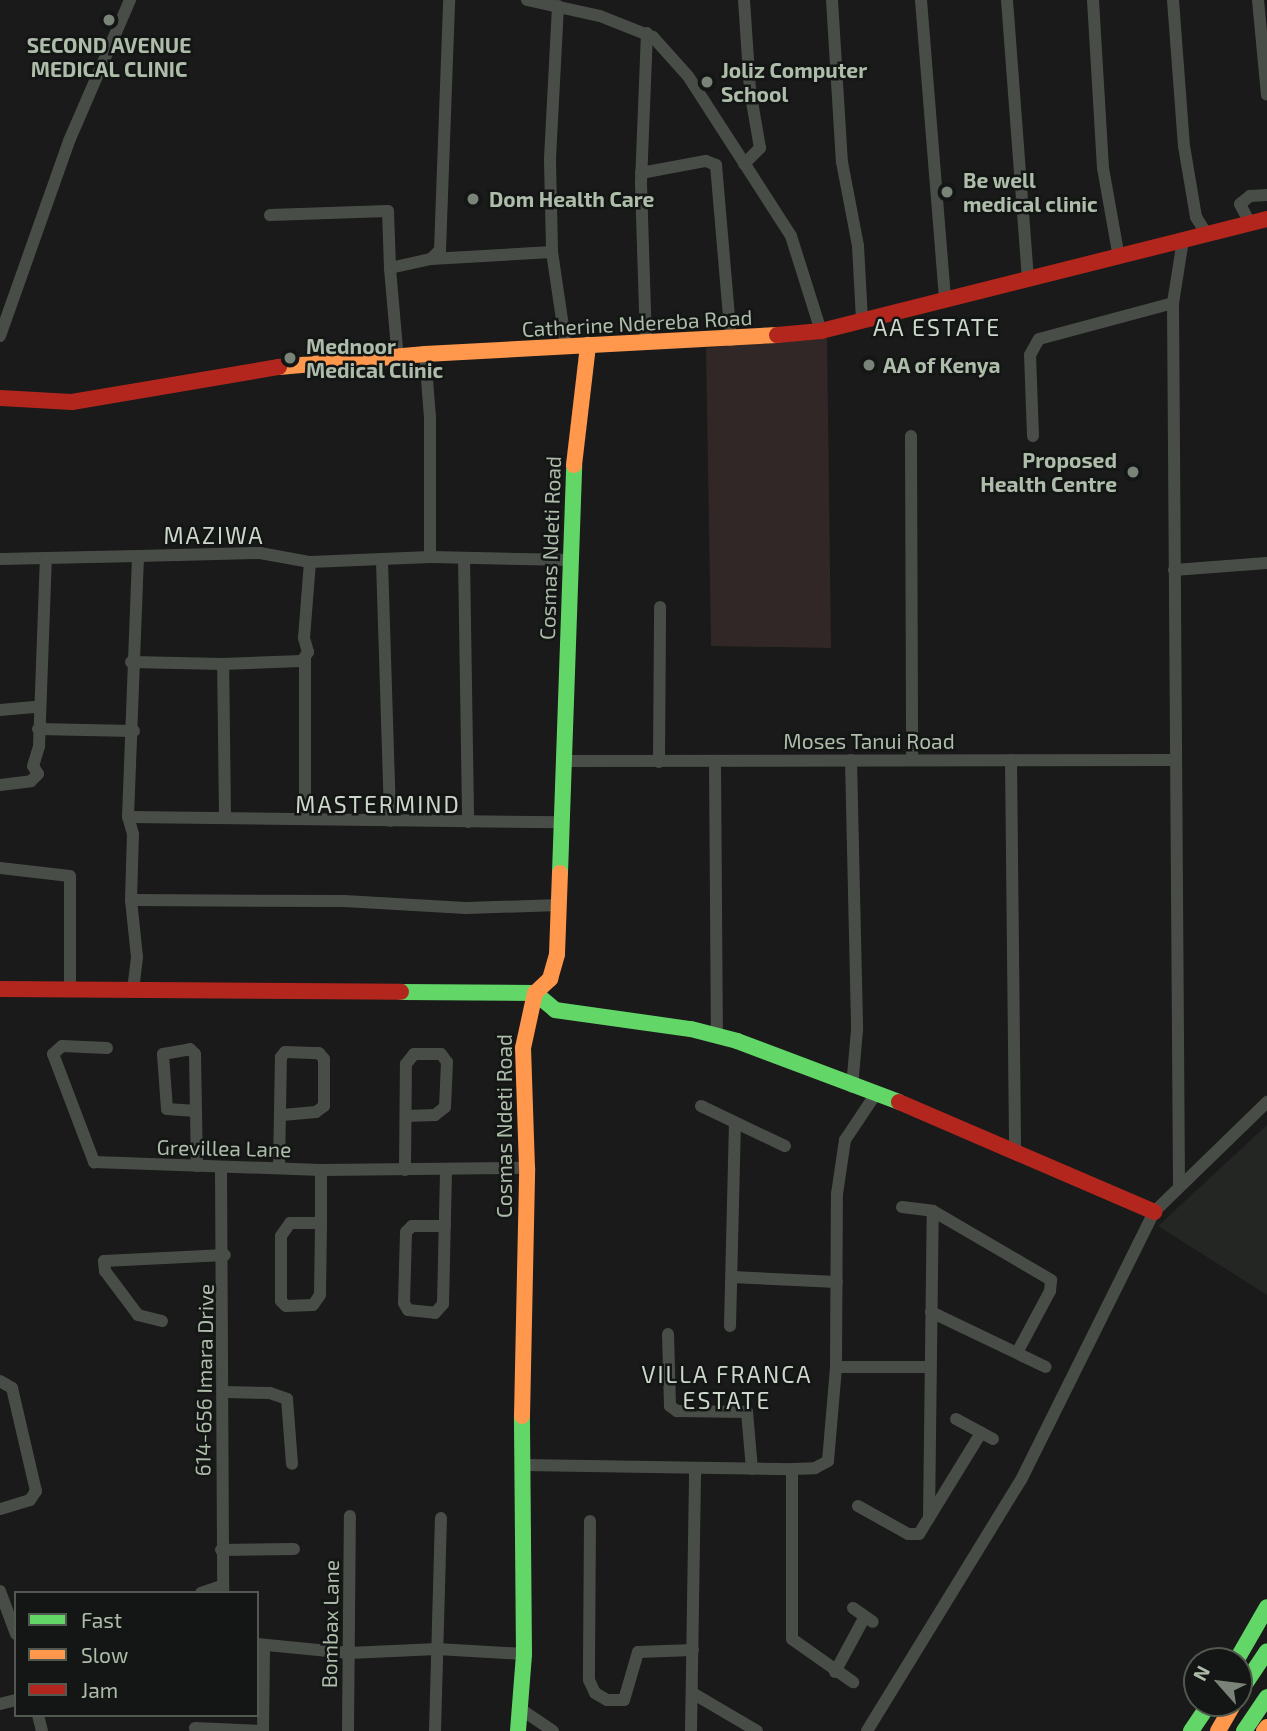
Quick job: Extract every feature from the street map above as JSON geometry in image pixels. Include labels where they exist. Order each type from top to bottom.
[{"type":"main road","name":"Catherine Ndereba Road","points":[[0,398],[72,402],[169,389],[235,372],[398,360],[425,354],[731,340],[821,331],[1208,236],[1267,219]]},
{"type":"main road","name":"Cosmas Ndeti Road","points":[[518,1731],[524,1654],[521,1294],[527,1168],[523,1048],[534,993],[544,987],[555,967],[560,905],[575,442],[588,345]]},
{"type":"main road","points":[[0,989],[534,993],[555,1010],[717,1035],[1015,1152],[1154,1212]]},
{"type":"main road","points":[[1244,1647],[1267,1607]]},
{"type":"main road","points":[[1253,1672],[1267,1651]]},
{"type":"main road","points":[[1244,1731],[1267,1697]]},
{"type":"street","points":[[0,336],[69,141],[130,0]]},
{"type":"street","points":[[431,259],[440,250],[449,0]]},
{"type":"street","points":[[527,0],[558,6],[647,33],[688,76],[800,254],[821,331]]},
{"type":"street","points":[[744,0],[750,90],[760,148],[744,164]]},
{"type":"street","points":[[832,0],[842,162],[858,246],[862,321]]},
{"type":"street","points":[[920,0],[945,299]]},
{"type":"street","points":[[1007,0],[1028,279]]},
{"type":"street","points":[[1093,0],[1103,168],[1119,258]]},
{"type":"street","points":[[1173,0],[1184,146],[1196,217],[1208,236]]},
{"type":"street","points":[[1258,0],[1267,95]]},
{"type":"street","points":[[558,6],[550,161],[552,252],[566,347]]},
{"type":"street","points":[[646,343],[641,173],[647,33]]},
{"type":"street","points":[[641,173],[706,162],[716,165],[731,340]]},
{"type":"street","points":[[1250,223],[1240,204],[1250,196],[1267,195]]},
{"type":"street","points":[[270,215],[388,211],[398,360]]},
{"type":"street","points":[[1179,1185],[1173,303],[1183,240]]},
{"type":"street","points":[[390,268],[431,259],[552,252]]},
{"type":"street","points":[[1033,436],[1030,355],[1039,339],[1173,303]]},
{"type":"street","points":[[425,354],[430,418],[430,557]]},
{"type":"street","points":[[911,436],[912,760]]},
{"type":"street","points":[[0,559],[260,553],[310,562],[430,557],[570,560]]},
{"type":"street","points":[[133,990],[137,957],[131,900],[133,834],[128,817],[134,731],[131,662],[138,556]]},
{"type":"street","points":[[0,785],[31,781],[38,774],[33,766],[38,729],[37,707],[47,558]]},
{"type":"street","points":[[464,558],[468,822]]},
{"type":"street","points":[[382,561],[390,821]]},
{"type":"street","points":[[305,818],[305,657],[310,562]]},
{"type":"street","points":[[1174,570],[1267,563]]},
{"type":"street","points":[[659,762],[660,607]]},
{"type":"street","points":[[131,662],[293,663],[305,657]]},
{"type":"street","points":[[223,664],[225,817]]},
{"type":"street","points":[[0,710],[37,707]]},
{"type":"street","points":[[38,729],[134,731]]},
{"type":"street","points":[[851,760],[857,1030],[852,1087]]},
{"type":"street","points":[[1011,760],[1015,1152]]},
{"type":"street","name":"Moses Tanui Road","points":[[564,761],[1175,760]]},
{"type":"street","points":[[715,761],[717,1035]]},
{"type":"street","points":[[128,817],[561,821]]},
{"type":"street","points":[[0,868],[69,876],[70,990]]},
{"type":"street","points":[[131,900],[344,901],[466,908],[560,905]]},
{"type":"street","name":"Grevillea Lane","points":[[107,1048],[62,1046],[53,1054],[90,1159],[98,1163],[321,1170],[527,1168]]},
{"type":"street","points":[[196,1111],[163,1106],[164,1052],[186,1049],[195,1054],[197,1166]]},
{"type":"street","points":[[279,1168],[281,1057],[285,1052],[319,1053],[324,1059],[324,1106],[316,1112],[282,1115]]},
{"type":"street","points":[[405,1170],[407,1059],[414,1054],[441,1054],[447,1062],[445,1107],[435,1115],[406,1116]]},
{"type":"street","points":[[523,1465],[792,1469],[815,1468],[831,1456],[836,1367],[837,1195],[845,1140],[874,1096]]},
{"type":"street","points":[[867,1731],[1021,1480],[1154,1212],[1267,1102]]},
{"type":"street","points":[[701,1106],[785,1146]]},
{"type":"street","points":[[730,1326],[735,1122]]},
{"type":"street","name":"614-656 Imara Drive","points":[[221,1167],[225,1255],[222,1589]]},
{"type":"street","points":[[321,1170],[321,1223],[319,1300],[313,1305],[282,1305],[283,1228],[290,1223],[321,1223]]},
{"type":"street","points":[[445,1226],[412,1226],[406,1232],[404,1303],[415,1313],[435,1313],[443,1304],[445,1226],[446,1170]]},
{"type":"street","points":[[902,1207],[933,1211],[1051,1280],[1050,1291],[1018,1351]]},
{"type":"street","points":[[929,1518],[933,1211]]},
{"type":"street","points":[[158,1320],[138,1315],[105,1271],[106,1259],[225,1255]]},
{"type":"street","points":[[732,1277],[837,1282]]},
{"type":"street","points":[[931,1312],[1018,1351],[1046,1367]]},
{"type":"street","points":[[667,1334],[670,1406],[677,1411],[747,1412],[751,1469]]},
{"type":"street","points":[[836,1367],[930,1367]]},
{"type":"street","points":[[0,1381],[12,1388],[36,1490],[30,1500],[0,1509]]},
{"type":"street","points":[[224,1392],[270,1393],[287,1399],[292,1464]]},
{"type":"street","points":[[956,1419],[993,1438]]},
{"type":"street","points":[[858,1506],[912,1535],[919,1534],[981,1433]]},
{"type":"street","points":[[691,1731],[694,1694],[695,1468]]},
{"type":"street","points":[[792,1469],[792,1639],[835,1672],[853,1682]]},
{"type":"street","name":"Bombax Lane","points":[[348,1731],[351,1516]]},
{"type":"street","points":[[436,1731],[441,1518]]},
{"type":"street","points":[[590,1521],[589,1680],[595,1693],[607,1700],[624,1700],[638,1652],[693,1650]]},
{"type":"street","points":[[221,1550],[294,1549]]},
{"type":"street","points":[[0,1591],[3,1610],[14,1630]]},
{"type":"street","points":[[835,1672],[868,1621],[853,1608]]},
{"type":"street","points":[[195,1728],[262,1731],[261,1646],[349,1653],[437,1649],[524,1654]]},
{"type":"street","points":[[694,1694],[757,1731]]},
{"type":"street","points":[[519,1708],[553,1731]]},
{"type":"shaded area","points":[[827,336],[831,648],[711,646],[706,348]]},
{"type":"shaded area","points":[[1267,1125],[1267,1295],[1158,1226]]},
{"type":"traffic: fast","points":[[560,873],[574,465]]},
{"type":"traffic: fast","points":[[401,992],[535,993],[555,1010],[691,1029],[737,1041],[899,1102]]},
{"type":"traffic: fast","points":[[518,1731],[524,1654],[522,1416]]},
{"type":"traffic: fast","points":[[1244,1647],[1267,1607]]},
{"type":"traffic: fast","points":[[1253,1672],[1267,1651]]},
{"type":"traffic: fast","points":[[1244,1731],[1267,1697]]},
{"type":"traffic: fast","points":[[1191,1731],[1200,1717]]},
{"type":"traffic: slow","points":[[279,367],[425,354],[777,335]]},
{"type":"traffic: slow","points":[[574,465],[588,345]]},
{"type":"traffic: slow","points":[[522,1416],[527,1168],[523,1048],[535,993],[550,979],[557,954],[560,873]]},
{"type":"traffic: slow","points":[[1218,1731],[1226,1717]]},
{"type":"traffic: slow","points":[[1264,1731],[1267,1727]]},
{"type":"traffic: jam","points":[[777,335],[821,331],[1267,219]]},
{"type":"traffic: jam","points":[[0,398],[72,402],[279,367]]},
{"type":"traffic: jam","points":[[0,989],[401,992]]},
{"type":"traffic: jam","points":[[899,1102],[1154,1212]]},
{"type":"place","name":"SECOND AVENUE MEDICAL CLINIC","points":[[109,20]]},
{"type":"place","name":"Joliz Computer School","points":[[707,82]]},
{"type":"place","name":"Be well medical clinic","points":[[947,192]]},
{"type":"place","name":"Dom Health Care","points":[[473,199]]},
{"type":"place","name":"Mednoor Medical Clinic","points":[[290,358]]},
{"type":"place","name":"AA of Kenya","points":[[869,365]]},
{"type":"place","name":"Proposed Health Centre","points":[[1133,472]]},
{"type":"district","name":"AA ESTATE","points":[[937,327]]},
{"type":"district","name":"MAZIWA","points":[[214,535]]},
{"type":"district","name":"MASTERMIND","points":[[378,804]]},
{"type":"district","name":"VILLA FRANCA ESTATE","points":[[727,1387]]}]
